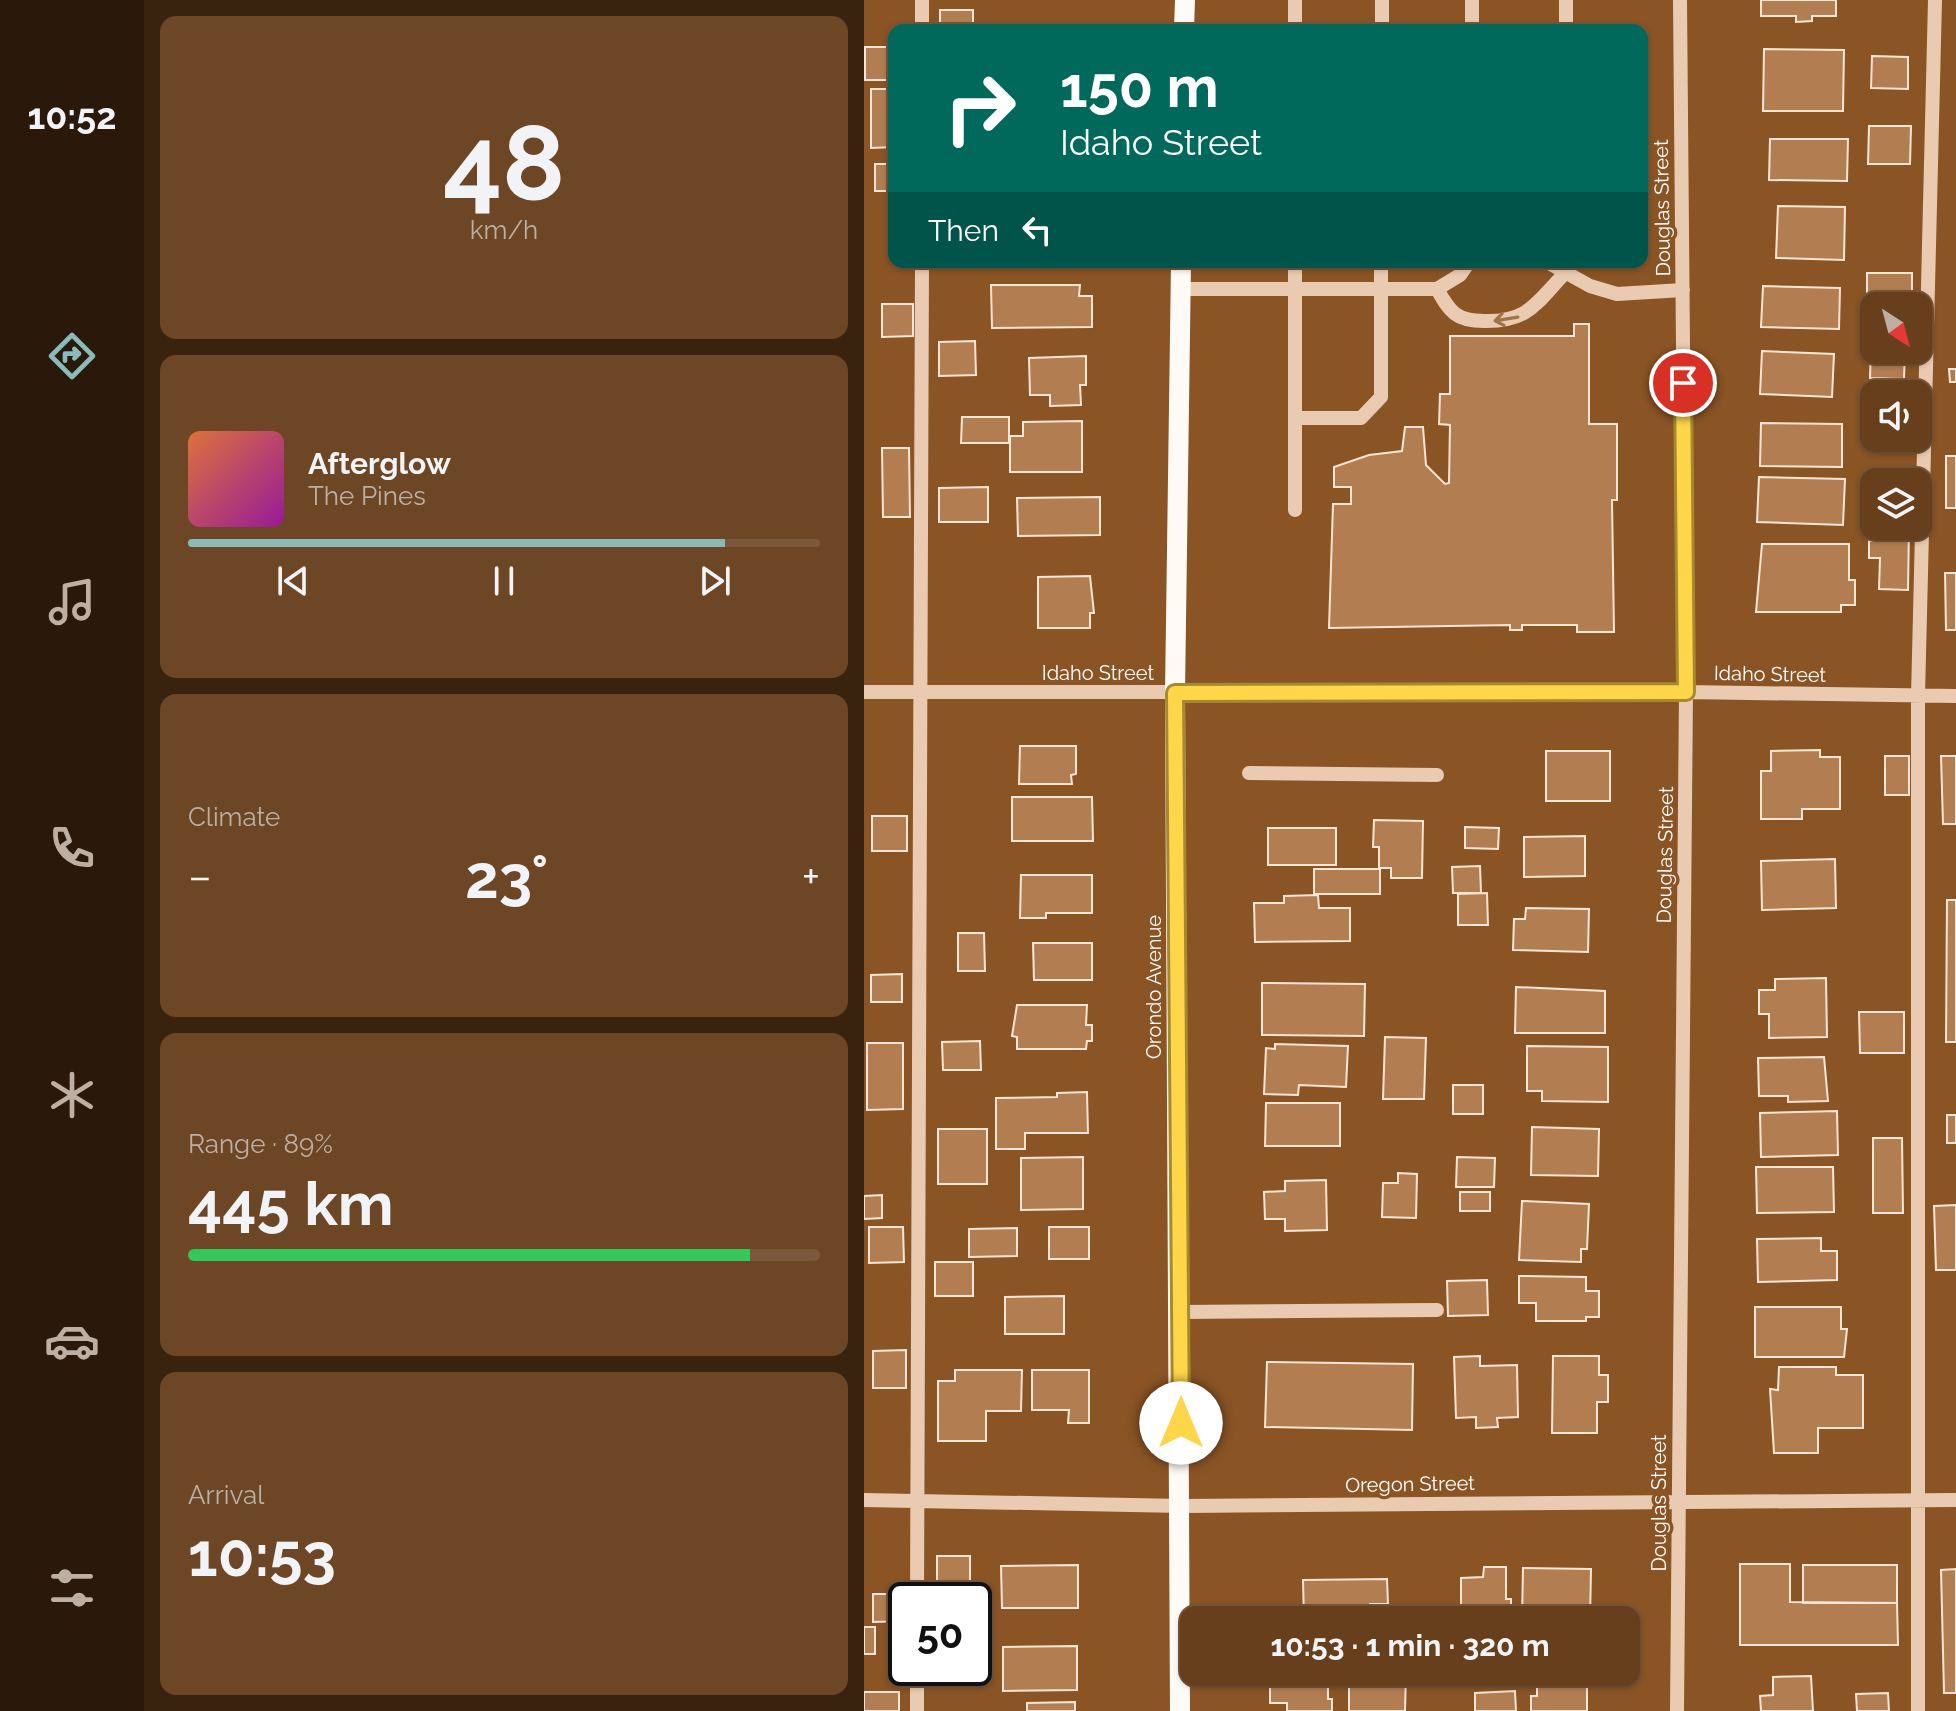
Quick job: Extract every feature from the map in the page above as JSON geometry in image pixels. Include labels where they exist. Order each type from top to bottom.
[{"type":"main road","points":[[1184,24],[1185,0]]},
{"type":"main road","name":"Orondo Avenue","points":[[1180,1711],[1182,1506],[1175,693],[1181,268]]},
{"type":"street","points":[[922,0],[922,24]]},
{"type":"street","points":[[1295,0],[1295,24]]},
{"type":"street","points":[[1382,0],[1382,24]]},
{"type":"street","points":[[1472,0],[1472,24]]},
{"type":"street","points":[[1566,0],[1566,24]]},
{"type":"street","name":"Douglas Street","points":[[1677,1711],[1686,692],[1680,0]]},
{"type":"street","points":[[1918,1711],[1918,696],[1935,0]]},
{"type":"street","points":[[917,1582],[922,268]]},
{"type":"street","points":[[1295,268],[1295,510]]},
{"type":"street","points":[[1295,418],[1361,418],[1381,397],[1381,268]]},
{"type":"street","points":[[1181,289],[1437,289],[1460,275],[1465,268]]},
{"type":"street","points":[[1437,289],[1452,315],[1465,321],[1512,321],[1535,304],[1565,268]]},
{"type":"street","points":[[1567,268],[1590,286],[1617,294],[1683,290]]},
{"type":"street","name":"Idaho Street","points":[[864,692],[1686,692],[1956,696]]},
{"type":"street","points":[[1249,773],[1437,775]]},
{"type":"street","points":[[1180,1312],[1437,1310]]},
{"type":"street","name":"Oregon Street","points":[[864,1500],[1182,1506],[1956,1500]]},
{"type":"street","points":[[917,1686],[917,1711]]},
{"type":"building","points":[[1761,0],[1836,0],[1836,16],[1812,16],[1812,21],[1796,22],[1796,16],[1761,16]]},
{"type":"building","points":[[940,10],[973,10],[973,24],[940,24]]},
{"type":"building","points":[[865,47],[888,47],[888,80],[865,80]]},
{"type":"building","points":[[1764,49],[1844,50],[1843,111],[1763,111]]},
{"type":"building","points":[[1872,56],[1908,57],[1908,89],[1871,88]]},
{"type":"building","points":[[871,89],[888,89],[888,147],[871,148]]},
{"type":"building","points":[[1869,126],[1911,126],[1910,164],[1868,164]]},
{"type":"building","points":[[1770,139],[1848,139],[1847,181],[1769,180]]},
{"type":"building","points":[[875,164],[888,164],[888,191],[875,191]]},
{"type":"building","points":[[1778,206],[1845,207],[1844,260],[1776,258]]},
{"type":"building","points":[[1867,273],[1912,273],[1912,292],[1867,292]]},
{"type":"building","points":[[991,285],[1080,285],[1079,296],[1092,296],[1092,327],[992,328]]},
{"type":"building","points":[[1763,286],[1840,288],[1839,329],[1761,327]]},
{"type":"building","points":[[882,304],[913,304],[913,336],[882,337]]},
{"type":"building","points":[[1574,324],[1589,324],[1589,424],[1617,424],[1617,500],[1612,500],[1614,632],[1577,632],[1577,625],[1522,625],[1522,630],[1510,630],[1510,625],[1329,628],[1333,504],[1351,504],[1351,487],[1334,487],[1334,467],[1369,455],[1402,451],[1405,427],[1423,427],[1426,465],[1445,484],[1449,483],[1450,425],[1439,424],[1440,394],[1450,394],[1450,336],[1574,336]]},
{"type":"building","points":[[975,341],[976,375],[939,376],[939,342]]},
{"type":"building","points":[[1762,351],[1834,354],[1832,397],[1760,394]]},
{"type":"building","points":[[1086,356],[1086,385],[1080,385],[1081,405],[1050,406],[1050,395],[1030,395],[1029,358]]},
{"type":"building","points":[[1870,364],[1905,364],[1904,379],[1870,378]]},
{"type":"building","points":[[1949,369],[1956,369],[1956,382],[1950,382]]},
{"type":"building","points":[[962,417],[1009,417],[1009,443],[961,443]]},
{"type":"building","points":[[1082,421],[1082,472],[1010,472],[1010,436],[1023,436],[1023,422]]},
{"type":"building","points":[[1761,423],[1842,424],[1842,467],[1760,466]]},
{"type":"building","points":[[882,448],[909,448],[910,517],[883,517]]},
{"type":"building","points":[[1946,456],[1956,456],[1956,508],[1946,508]]},
{"type":"building","points":[[1759,477],[1845,479],[1843,525],[1757,522]]},
{"type":"building","points":[[988,487],[988,522],[939,522],[939,488]]},
{"type":"building","points":[[1100,497],[1100,535],[1018,536],[1017,498]]},
{"type":"building","points":[[1909,540],[1908,590],[1879,589],[1880,558],[1869,558],[1869,541]]},
{"type":"building","points":[[1762,544],[1849,544],[1849,580],[1855,580],[1855,605],[1841,605],[1841,612],[1756,612]]},
{"type":"building","points":[[1945,573],[1956,573],[1956,630],[1946,630]]},
{"type":"building","points":[[1090,576],[1094,613],[1090,613],[1090,628],[1038,628],[1038,577]]},
{"type":"building","points":[[1020,746],[1076,746],[1076,774],[1071,775],[1072,784],[1019,784]]},
{"type":"building","points":[[1820,750],[1820,757],[1840,757],[1840,809],[1802,809],[1802,819],[1761,819],[1761,771],[1771,771],[1771,751]]},
{"type":"building","points":[[1546,751],[1610,751],[1610,801],[1546,801]]},
{"type":"building","points":[[1885,756],[1909,756],[1909,795],[1885,795]]},
{"type":"building","points":[[1941,756],[1956,756],[1956,824],[1943,824]]},
{"type":"building","points":[[1012,797],[1092,797],[1093,841],[1012,841]]},
{"type":"building","points":[[872,816],[907,816],[907,851],[872,851]]},
{"type":"building","points":[[1374,820],[1423,821],[1422,878],[1391,878],[1391,868],[1379,868],[1379,847],[1373,847]]},
{"type":"building","points":[[1465,827],[1499,828],[1498,849],[1465,848]]},
{"type":"building","points":[[1268,828],[1336,828],[1336,865],[1268,865]]},
{"type":"building","points":[[1585,836],[1585,876],[1524,877],[1524,837]]},
{"type":"building","points":[[1835,859],[1836,908],[1762,910],[1761,861]]},
{"type":"building","points":[[1480,866],[1481,893],[1453,893],[1452,867]]},
{"type":"building","points":[[1314,869],[1380,869],[1380,894],[1314,894]]},
{"type":"building","points":[[1021,875],[1092,875],[1092,913],[1046,913],[1046,918],[1020,918]]},
{"type":"building","points":[[1487,893],[1488,925],[1458,925],[1458,894]]},
{"type":"building","points":[[1318,895],[1319,908],[1350,908],[1350,941],[1255,942],[1254,903],[1284,903],[1284,896]]},
{"type":"building","points":[[1947,900],[1956,900],[1956,1042],[1946,1042]]},
{"type":"building","points":[[1526,908],[1589,909],[1588,952],[1513,950],[1514,919],[1525,919]]},
{"type":"building","points":[[958,933],[984,933],[985,971],[958,971]]},
{"type":"building","points":[[1033,943],[1092,943],[1092,980],[1034,980]]},
{"type":"building","points":[[902,974],[902,1002],[871,1002],[871,975]]},
{"type":"building","points":[[1826,978],[1827,1037],[1769,1038],[1769,1014],[1759,1014],[1759,990],[1775,990],[1775,979]]},
{"type":"building","points":[[1262,983],[1365,984],[1364,1036],[1262,1035]]},
{"type":"building","points":[[1516,987],[1605,991],[1605,1033],[1515,1033]]},
{"type":"building","points":[[1017,1005],[1087,1005],[1086,1025],[1092,1025],[1092,1041],[1087,1041],[1086,1049],[1017,1049],[1017,1037],[1012,1036]]},
{"type":"building","points":[[1859,1012],[1904,1012],[1904,1053],[1860,1053]]},
{"type":"building","points":[[1385,1037],[1426,1038],[1424,1099],[1383,1099]]},
{"type":"building","points":[[980,1041],[981,1070],[943,1070],[942,1042]]},
{"type":"building","points":[[867,1043],[903,1043],[903,1109],[867,1110]]},
{"type":"building","points":[[1275,1044],[1348,1046],[1346,1087],[1299,1085],[1298,1095],[1264,1094],[1266,1048],[1275,1049]]},
{"type":"building","points":[[1527,1046],[1608,1047],[1608,1102],[1542,1101],[1542,1091],[1527,1091]]},
{"type":"building","points":[[1824,1057],[1828,1101],[1788,1102],[1788,1096],[1759,1096],[1758,1058]]},
{"type":"building","points":[[1453,1085],[1483,1085],[1483,1114],[1453,1114]]},
{"type":"building","points":[[1087,1092],[1088,1133],[1025,1133],[1025,1149],[996,1149],[996,1098],[1057,1097],[1057,1093]]},
{"type":"building","points":[[1266,1103],[1340,1103],[1340,1146],[1265,1146]]},
{"type":"building","points":[[1837,1111],[1838,1155],[1761,1157],[1760,1113]]},
{"type":"building","points":[[1947,1115],[1956,1115],[1956,1143],[1947,1143]]},
{"type":"building","points":[[1532,1127],[1599,1129],[1598,1176],[1531,1175]]},
{"type":"building","points":[[938,1129],[987,1129],[987,1184],[938,1184]]},
{"type":"building","points":[[1873,1138],[1902,1138],[1903,1213],[1873,1213]]},
{"type":"building","points":[[1083,1157],[1083,1209],[1021,1210],[1021,1158]]},
{"type":"building","points":[[1457,1157],[1495,1158],[1494,1187],[1456,1187]]},
{"type":"building","points":[[1756,1167],[1833,1167],[1834,1212],[1757,1213]]},
{"type":"building","points":[[1398,1173],[1417,1174],[1416,1218],[1382,1217],[1383,1183],[1398,1183]]},
{"type":"building","points":[[1326,1180],[1327,1230],[1285,1231],[1285,1219],[1265,1219],[1264,1192],[1285,1191],[1285,1181]]},
{"type":"building","points":[[1460,1192],[1490,1192],[1490,1211],[1460,1211]]},
{"type":"building","points":[[882,1195],[882,1218],[864,1219],[864,1196]]},
{"type":"building","points":[[1522,1201],[1589,1204],[1587,1249],[1581,1249],[1581,1262],[1519,1260]]},
{"type":"building","points":[[1956,1205],[1956,1270],[1936,1270],[1934,1206]]},
{"type":"building","points":[[869,1227],[903,1227],[904,1262],[869,1263]]},
{"type":"building","points":[[1049,1227],[1089,1227],[1089,1259],[1049,1259]]},
{"type":"building","points":[[1017,1228],[1017,1256],[969,1257],[969,1229]]},
{"type":"building","points":[[1821,1238],[1821,1251],[1837,1251],[1837,1280],[1758,1282],[1757,1239]]},
{"type":"building","points":[[935,1262],[973,1262],[973,1296],[935,1296]]},
{"type":"building","points":[[1519,1276],[1586,1277],[1586,1291],[1599,1291],[1599,1317],[1586,1317],[1586,1321],[1536,1321],[1536,1303],[1519,1303]]},
{"type":"building","points":[[1487,1280],[1488,1315],[1448,1316],[1447,1281]]},
{"type":"building","points":[[1064,1296],[1064,1334],[1005,1334],[1005,1297]]},
{"type":"building","points":[[1755,1307],[1841,1307],[1841,1329],[1847,1329],[1844,1357],[1755,1357]]},
{"type":"building","points":[[906,1350],[906,1388],[873,1388],[873,1351]]},
{"type":"building","points":[[1480,1356],[1480,1366],[1517,1365],[1518,1417],[1497,1418],[1498,1427],[1476,1428],[1476,1417],[1456,1418],[1454,1357]]},
{"type":"building","points":[[1553,1356],[1599,1356],[1599,1375],[1608,1375],[1608,1402],[1597,1402],[1597,1433],[1552,1433]]},
{"type":"building","points":[[1267,1362],[1413,1364],[1412,1430],[1265,1427]]},
{"type":"building","points":[[1779,1367],[1836,1367],[1836,1375],[1863,1375],[1863,1428],[1818,1428],[1818,1453],[1774,1453],[1770,1389],[1778,1390]]},
{"type":"building","points":[[955,1370],[1022,1370],[1021,1411],[986,1411],[986,1441],[938,1441],[938,1381],[955,1381]]},
{"type":"building","points":[[1032,1370],[1089,1370],[1089,1423],[1068,1423],[1069,1410],[1032,1410]]},
{"type":"building","points":[[937,1556],[970,1556],[970,1582],[937,1582]]},
{"type":"building","points":[[1740,1564],[1790,1564],[1790,1602],[1897,1603],[1898,1645],[1740,1645]]},
{"type":"building","points":[[1078,1565],[1078,1608],[1002,1608],[1001,1566]]},
{"type":"building","points":[[1803,1565],[1897,1565],[1897,1603],[1803,1603]]},
{"type":"building","points":[[1484,1567],[1506,1567],[1506,1599],[1511,1599],[1511,1606],[1461,1606],[1461,1578],[1483,1577]]},
{"type":"building","points":[[1523,1568],[1591,1569],[1590,1606],[1522,1606]]},
{"type":"building","points":[[1956,1569],[1956,1693],[1944,1693],[1941,1570]]},
{"type":"building","points":[[1387,1579],[1388,1604],[1304,1606],[1303,1580]]},
{"type":"building","points":[[873,1594],[888,1594],[888,1622],[873,1622]]},
{"type":"building","points":[[864,1627],[875,1627],[875,1654],[864,1654]]},
{"type":"building","points":[[1077,1646],[1077,1690],[1003,1691],[1003,1647]]},
{"type":"building","points":[[1811,1676],[1813,1711],[1761,1711],[1760,1696],[1773,1695],[1773,1677]]},
{"type":"building","points":[[1270,1686],[1328,1686],[1332,1711],[1287,1711],[1287,1703],[1270,1703]]},
{"type":"building","points":[[1349,1686],[1406,1686],[1405,1711],[1349,1711]]},
{"type":"building","points":[[1537,1686],[1587,1686],[1587,1711],[1531,1711],[1531,1696],[1537,1696]]},
{"type":"building","points":[[1515,1691],[1516,1711],[1475,1711],[1475,1693]]},
{"type":"building","points":[[864,1692],[899,1692],[899,1711],[864,1711]]},
{"type":"building","points":[[1888,1693],[1889,1711],[1857,1711],[1856,1694]]},
{"type":"building","points":[[1075,1702],[1075,1711],[1027,1711],[1027,1703]]},
{"type":"route","points":[[1181,1423],[1175,693],[1686,692],[1683,383]]}]
